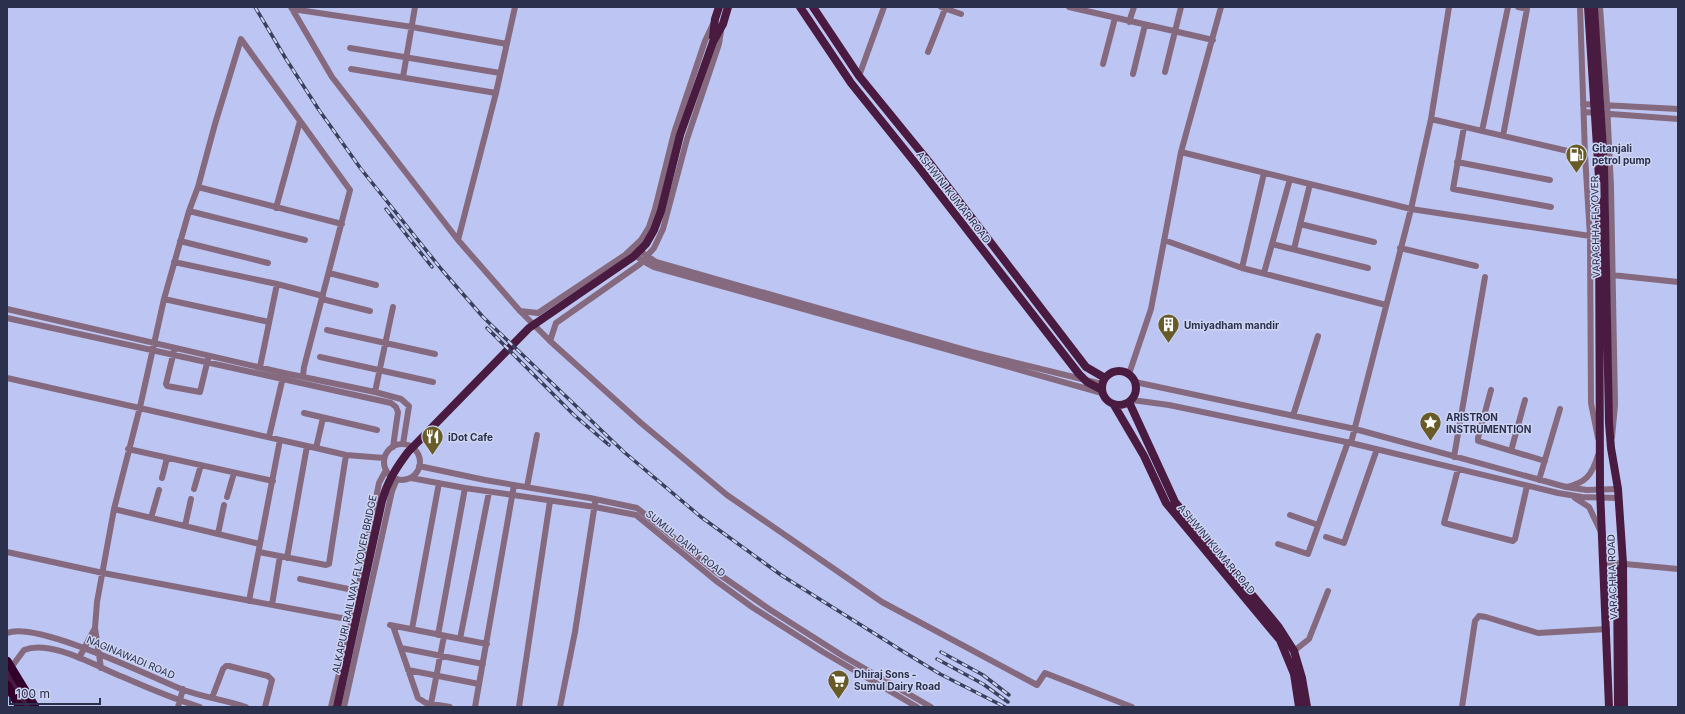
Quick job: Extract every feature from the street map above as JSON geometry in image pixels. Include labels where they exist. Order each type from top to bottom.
[{"type":"highway","points":[[8,669],[35,707]]},
{"type":"highway","points":[[7,685],[20,707]]},
{"type":"main road","points":[[719,7],[719,21]]},
{"type":"main road","points":[[719,21],[728,7]]},
{"type":"main road","name":"ASHWINI KUMAR ROAD","points":[[800,7],[851,83],[920,168],[1085,380],[1103,386]]},
{"type":"main road","name":"ASHWINI KUMAR ROAD","points":[[813,7],[859,76],[933,168],[1086,367],[1095,373],[1103,386]]},
{"type":"main road","name":"VARACHHA FLYOVER","points":[[1588,7],[1599,181],[1600,448],[1609,707]]},
{"type":"main road","name":"VARACHHA FLYOVER","points":[[1594,7],[1604,166],[1609,423],[1611,448]]},
{"type":"main road","name":"ALKAPURI RAILWAY FLYOVER BRIDGE","points":[[338,707],[382,501],[386,486],[392,474],[408,452],[529,328],[633,257],[646,244],[654,230],[661,210],[680,136],[719,21]]},
{"type":"main road","points":[[1113,371],[1124,371],[1129,374],[1135,382],[1136,392],[1130,401],[1124,405],[1114,405],[1106,399],[1103,386],[1113,371]]},
{"type":"main road","name":"ASHWINI KUMAR ROAD","points":[[1130,401],[1175,502],[1278,626],[1294,651],[1299,707]]},
{"type":"main road","name":"ASHWINI KUMAR ROAD","points":[[1114,405],[1144,456],[1166,503],[1280,640],[1297,673],[1307,707]]},
{"type":"main road","name":"VARACHHA ROAD","points":[[1611,448],[1618,489],[1623,564],[1624,707]]},
{"type":"main road","points":[[1604,564],[1610,572],[1614,707]]},
{"type":"main road","points":[[1618,707],[1617,573],[1623,564]]},
{"type":"main road","points":[[8,669],[26,707]]},
{"type":"street","points":[[403,77],[415,7]]},
{"type":"street","points":[[458,240],[496,93],[515,7]]},
{"type":"street","points":[[859,76],[884,7]]},
{"type":"street","points":[[1069,7],[1212,40]]},
{"type":"street","points":[[1129,22],[1134,7]]},
{"type":"street","points":[[1165,72],[1181,7]]},
{"type":"street","points":[[1129,374],[1151,309],[1181,152],[1221,7]]},
{"type":"street","points":[[1278,544],[1308,554],[1355,429],[1411,209],[1432,119],[1449,7]]},
{"type":"street","points":[[1482,131],[1508,7]]},
{"type":"street","points":[[1503,136],[1527,9],[1518,7]]},
{"type":"street","points":[[1566,487],[1580,483],[1587,477],[1594,467],[1600,448],[1591,403],[1590,236],[1585,155],[1580,7]]},
{"type":"street","points":[[1600,7],[1608,104],[1611,187],[1615,405],[1611,448]]},
{"type":"street","points":[[292,8],[507,44]]},
{"type":"street","points":[[292,8],[332,77],[458,240],[520,311],[550,342],[641,423],[727,495],[882,602],[1037,685],[1045,673],[1132,707]]},
{"type":"street","points":[[928,52],[943,8],[961,14]]},
{"type":"street","points":[[1103,64],[1115,18]]},
{"type":"street","points":[[520,311],[538,313],[632,249],[641,240],[649,227],[674,133],[705,41],[719,21]]},
{"type":"street","points":[[550,342],[556,323],[646,259],[654,248],[663,229],[687,139],[719,44],[719,21]]},
{"type":"street","points":[[1133,74],[1145,25]]},
{"type":"street","points":[[101,668],[95,628],[97,602],[114,509],[174,262],[242,39],[350,190],[330,273],[304,367],[303,376]]},
{"type":"street","points":[[350,48],[407,56],[500,73]]},
{"type":"street","points":[[351,69],[496,93]]},
{"type":"street","points":[[1584,104],[1608,104],[1678,109]]},
{"type":"street","points":[[1584,112],[1678,118]]},
{"type":"street","points":[[1432,119],[1585,155]]},
{"type":"street","points":[[276,208],[300,121]]},
{"type":"street","points":[[1464,127],[1452,187],[1454,190],[1551,207]]},
{"type":"street","points":[[1181,152],[1411,209],[1590,236]]},
{"type":"street","points":[[1457,162],[1550,180]]},
{"type":"street","points":[[1242,268],[1264,173]]},
{"type":"street","points":[[1264,273],[1290,179]]},
{"type":"street","points":[[1294,249],[1310,184]]},
{"type":"street","points":[[198,187],[342,224]]},
{"type":"street","points":[[189,211],[305,240]]},
{"type":"street","points":[[1300,224],[1374,242]]},
{"type":"street","points":[[1164,240],[1242,268],[1386,304]]},
{"type":"street","points":[[180,241],[268,263]]},
{"type":"street","points":[[1272,244],[1368,268]]},
{"type":"street","points":[[1400,248],[1476,266]]},
{"type":"street","points":[[632,249],[661,270],[1103,386]]},
{"type":"street","points":[[646,259],[972,352],[1085,380]]},
{"type":"street","points":[[174,262],[277,284],[370,311]]},
{"type":"street","points":[[330,273],[376,285]]},
{"type":"street","points":[[1590,275],[1612,275],[1678,282]]},
{"type":"street","points":[[1454,457],[1485,277]]},
{"type":"street","points":[[260,367],[277,284]]},
{"type":"street","points":[[164,299],[269,322]]},
{"type":"street","points":[[375,392],[393,307]]},
{"type":"street","points":[[7,309],[401,399],[409,406],[403,444]]},
{"type":"street","points":[[7,318],[394,405],[398,412],[393,447]]},
{"type":"street","points":[[327,330],[435,354]]},
{"type":"street","points":[[1293,416],[1318,336]]},
{"type":"street","points":[[174,348],[166,384],[167,386],[200,392],[209,356]]},
{"type":"street","points":[[320,357],[433,382]]},
{"type":"street","points":[[269,437],[284,373]]},
{"type":"street","points":[[7,378],[346,455],[384,458]]},
{"type":"street","points":[[1135,382],[1355,429],[1539,480],[1618,498]]},
{"type":"street","points":[[1491,390],[1478,440],[1545,460]]},
{"type":"street","points":[[1511,451],[1525,400]]},
{"type":"street","points":[[1130,401],[1169,405],[1350,443],[1570,496],[1601,494],[1618,489]]},
{"type":"street","points":[[1539,480],[1560,408]]},
{"type":"street","points":[[304,413],[377,430]]},
{"type":"street","points":[[316,448],[323,418]]},
{"type":"street","points":[[527,487],[537,435]]},
{"type":"street","points":[[250,601],[280,440]]},
{"type":"street","points":[[403,444],[416,451],[420,461],[415,474],[411,478],[406,480],[397,480],[388,474],[384,458],[387,452],[393,447],[403,444]]},
{"type":"street","points":[[287,558],[307,446]]},
{"type":"street","points":[[128,449],[273,481]]},
{"type":"street","points":[[1326,537],[1344,543],[1377,449]]},
{"type":"street","points":[[259,552],[326,565],[329,564],[346,455]]},
{"type":"street","points":[[162,478],[167,458]]},
{"type":"street","points":[[194,489],[201,466]]},
{"type":"street","points":[[419,466],[443,472],[596,499],[637,508],[716,572],[839,661],[931,707]]},
{"type":"street","points":[[1458,468],[1444,522],[1513,541],[1515,539],[1527,486]]},
{"type":"street","points":[[338,707],[352,620],[379,483],[386,470]]},
{"type":"street","points":[[228,496],[234,473]]},
{"type":"street","name":"SUMUL DAIRY ROAD","points":[[411,478],[489,492],[595,507],[636,515],[727,589],[839,661],[917,707]]},
{"type":"street","points":[[338,707],[392,491],[397,480]]},
{"type":"street","points":[[412,629],[439,483]]},
{"type":"street","points":[[475,707],[514,485]]},
{"type":"street","points":[[430,704],[440,655],[441,635],[465,488]]},
{"type":"street","points":[[151,518],[158,490]]},
{"type":"street","points":[[460,639],[489,492]]},
{"type":"street","points":[[1570,496],[1589,507],[1603,537]]},
{"type":"street","points":[[184,526],[191,499]]},
{"type":"street","points":[[560,707],[575,632],[596,499]]},
{"type":"street","points":[[519,707],[550,501]]},
{"type":"street","points":[[218,534],[224,506]]},
{"type":"street","points":[[114,509],[260,544]]},
{"type":"street","points":[[1290,515],[1318,524]]},
{"type":"street","points":[[7,552],[103,573],[352,620]]},
{"type":"street","points":[[272,605],[280,556]]},
{"type":"street","points":[[1604,564],[1623,564],[1678,569]]},
{"type":"street","points":[[300,579],[358,591]]},
{"type":"street","points":[[1294,651],[1309,639],[1328,591]]},
{"type":"street","points":[[1462,707],[1475,622],[1479,616],[1538,633],[1606,630]]},
{"type":"street","points":[[450,707],[421,704],[416,694],[392,625],[486,644]]},
{"type":"street","points":[[79,658],[95,628]]},
{"type":"street","name":"NAGINAWADI ROAD","points":[[7,633],[18,631],[68,642],[183,690],[246,707]]},
{"type":"street","points":[[8,669],[19,655],[28,648],[52,649],[79,658],[179,704],[200,707]]},
{"type":"street","points":[[400,648],[483,664]]},
{"type":"street","points":[[212,698],[225,667],[229,666],[268,676],[272,680],[265,707]]},
{"type":"street","points":[[408,670],[479,684]]},
{"type":"street","points":[[179,704],[183,690]]},
{"type":"railway","points":[[255,7],[319,110],[361,169],[442,270],[483,317],[624,452],[701,517],[781,575],[940,674],[1005,707]]},
{"type":"railway","points":[[386,209],[432,267]]},
{"type":"railway","points":[[487,328],[574,415],[609,445]]},
{"type":"railway","points":[[941,652],[983,675],[1009,695]]},
{"type":"railway","points":[[937,659],[983,684],[1008,702]]},
{"type":"place","name":"Gitanjali petrol pump","points":[[1577,174]]},
{"type":"place","name":"Umiyadham mandir","points":[[1169,344]]},
{"type":"place","name":"ARISTRON INSTRUMENTION","points":[[1431,442]]},
{"type":"place","name":"iDot Cafe","points":[[432,456]]},
{"type":"place","name":"Dhiraj Sons - Sumul Dairy Road","points":[[838,700]]}]
